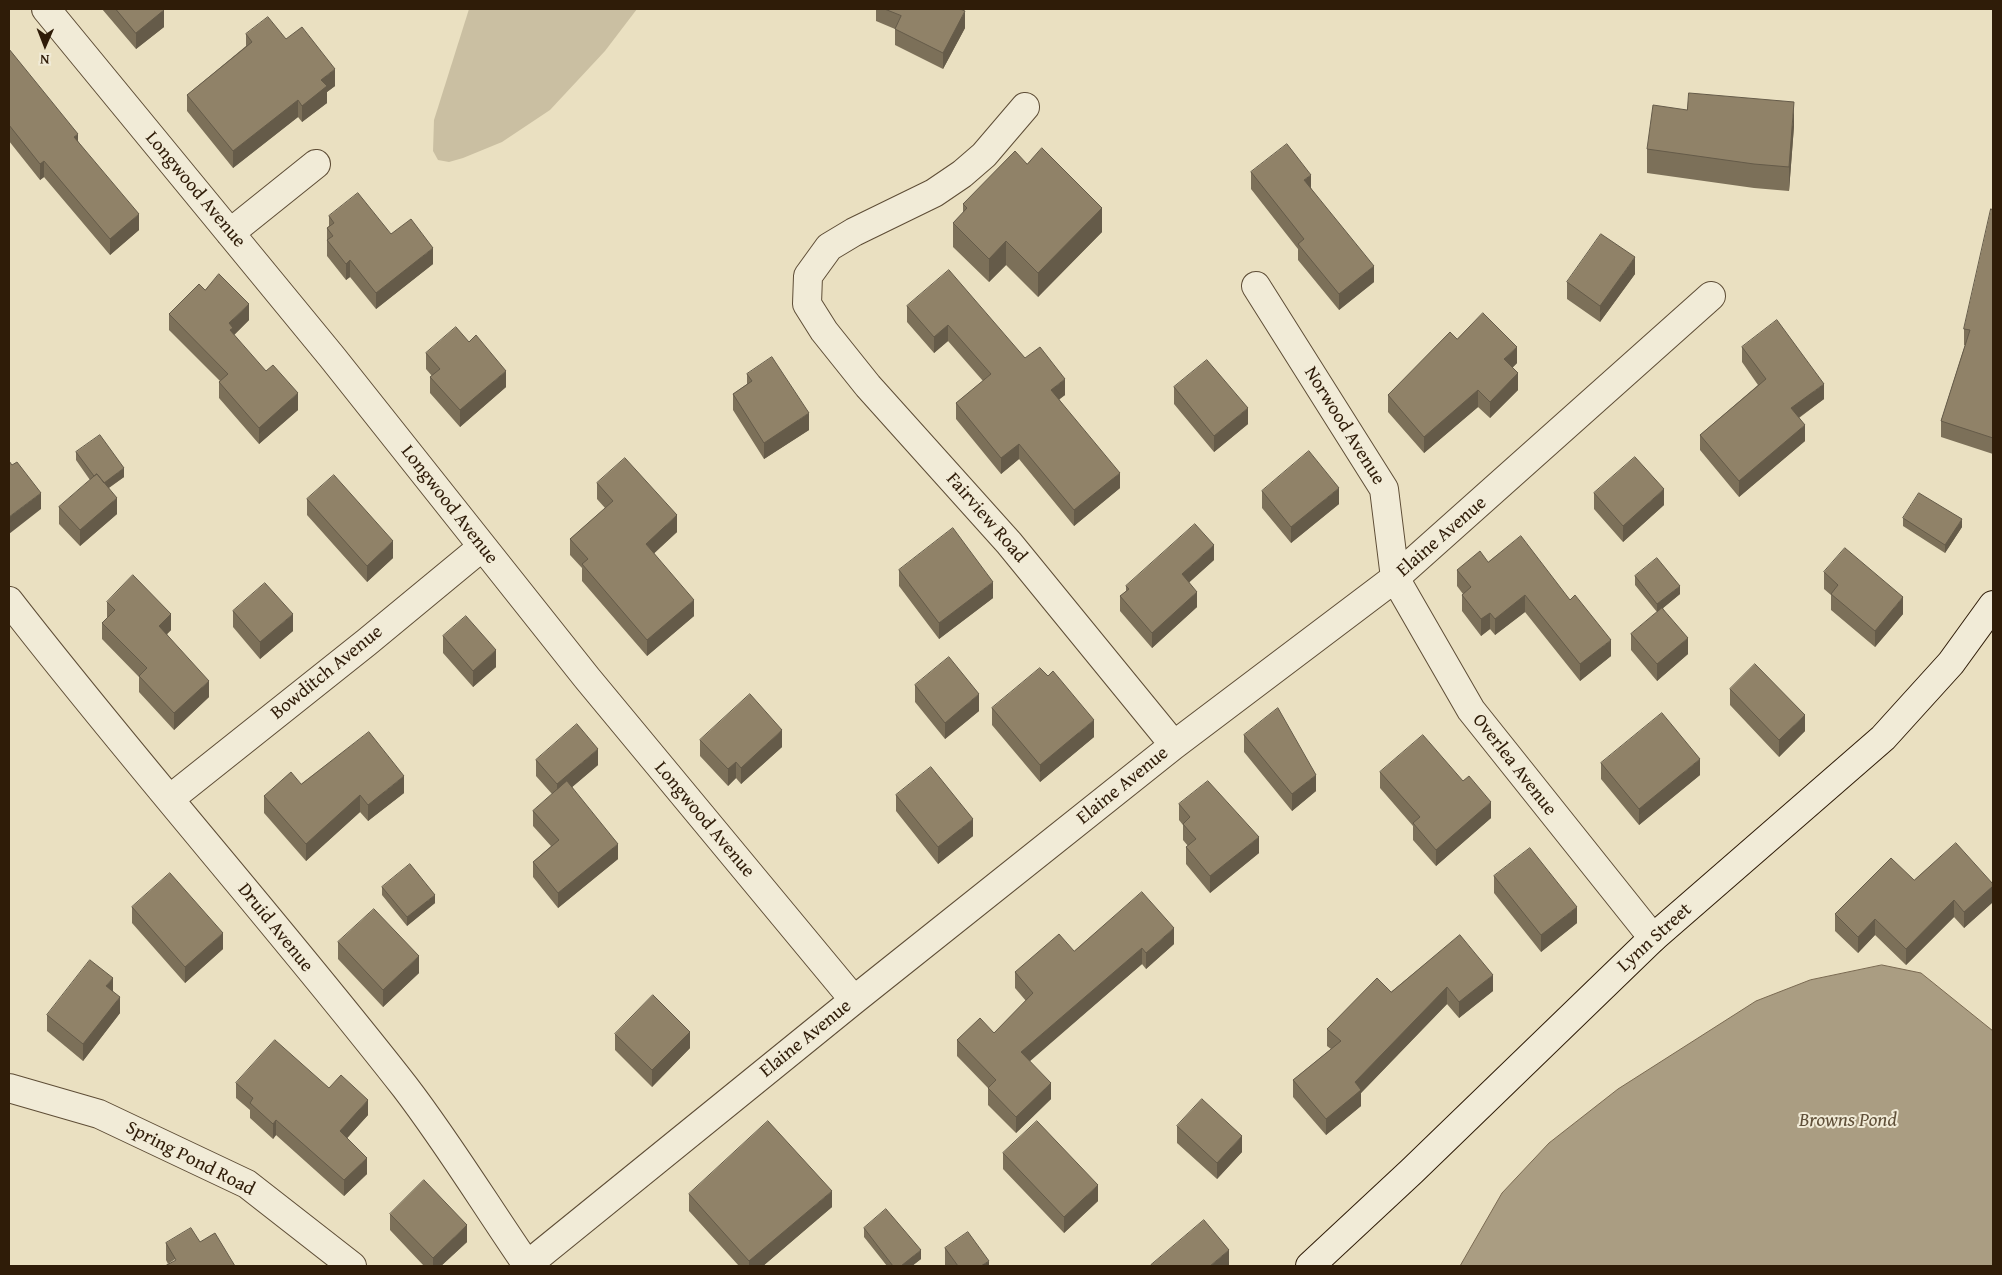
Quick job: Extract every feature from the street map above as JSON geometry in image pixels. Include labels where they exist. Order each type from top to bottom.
[{"type":"street","name":"Longwood Avenue","points":[[46,9],[332,356],[587,678],[854,1000]]},
{"type":"street","name":"Fairview Road","points":[[1025,107],[984,155],[962,174],[934,193],[854,232],[829,247],[808,276],[807,304],[824,331],[868,386],[1009,543],[1174,745]]},
{"type":"street","points":[[230,233],[316,164]]},
{"type":"street","name":"Norwood Avenue","points":[[1256,286],[1384,489],[1395,578]]},
{"type":"street","name":"Elaine Avenue","points":[[527,1266],[854,1000],[1174,745],[1395,578],[1711,296]]},
{"type":"street","name":"Bowditch Avenue","points":[[170,798],[367,642],[482,546]]},
{"type":"street","name":"Overlea Avenue","points":[[1395,578],[1471,710],[1653,938]]},
{"type":"street","name":"Druid Avenue","points":[[9,601],[82,694],[170,798],[406,1089],[527,1266]]},
{"type":"street","name":"Lynn Street","points":[[1310,1266],[1419,1164],[1653,938],[1883,738],[1950,663],[1993,605]]},
{"type":"street","name":"Spring Pond Road","points":[[9,1088],[99,1114],[248,1184],[352,1266]]},
{"type":"shaded area","points":[[469,9],[637,9],[605,51],[550,110],[502,142],[449,162],[438,160],[433,151],[434,120]]},
{"type":"water","name":"Browns Pond","points":[[1882,965],[1921,973],[1993,1031],[1993,1266],[1460,1266],[1502,1193],[1549,1143],[1618,1089],[1756,1001],[1810,980]]},
{"type":"building","points":[[116,9],[162,9],[164,10],[136,33]]},
{"type":"building","points":[[885,9],[960,9],[965,11],[943,53],[895,29],[901,16]]},
{"type":"building","points":[[268,17],[286,39],[302,27],[335,69],[321,80],[327,86],[302,106],[298,100],[233,151],[187,95],[252,42],[246,34]]},
{"type":"building","points":[[9,49],[78,134],[74,137],[139,214],[110,239],[44,161],[40,164],[9,125]]},
{"type":"building","points":[[1689,93],[1794,102],[1789,167],[1647,149],[1653,105],[1687,110]]},
{"type":"building","points":[[1287,144],[1311,175],[1304,180],[1374,266],[1339,294],[1298,244],[1304,239],[1251,172]]},
{"type":"building","points":[[1042,148],[1102,208],[1038,273],[1006,241],[989,259],[953,223],[967,208],[963,204],[1015,151],[1027,164]]},
{"type":"building","points":[[358,193],[391,234],[411,219],[433,248],[376,293],[350,260],[346,264],[327,240],[333,236],[327,228],[334,223],[329,216]]},
{"type":"building","points":[[1991,209],[1993,210],[1993,438],[1941,421],[1970,330],[1964,329]]},
{"type":"building","points":[[1601,234],[1635,257],[1600,306],[1567,282]]},
{"type":"building","points":[[949,270],[1025,358],[1040,347],[1065,379],[1051,390],[1120,473],[1074,510],[1019,444],[1001,458],[956,403],[991,374],[948,325],[934,337],[907,306]]},
{"type":"building","points":[[219,274],[249,304],[229,323],[233,328],[230,330],[266,371],[273,365],[298,393],[259,428],[219,382],[228,374],[169,314],[199,284],[205,290]]},
{"type":"building","points":[[1483,313],[1517,347],[1504,359],[1518,373],[1490,402],[1478,390],[1424,437],[1388,395],[1450,332],[1457,339]]},
{"type":"building","points":[[1777,320],[1824,384],[1791,408],[1805,425],[1739,481],[1700,435],[1766,379],[1742,347]]},
{"type":"building","points":[[456,327],[469,342],[476,335],[506,371],[460,410],[430,377],[440,369],[426,353]]},
{"type":"building","points":[[772,357],[809,413],[764,443],[733,394],[752,381],[747,374]]},
{"type":"building","points":[[1207,360],[1248,408],[1214,436],[1174,387]]},
{"type":"building","points":[[100,435],[124,468],[104,483],[97,474],[94,476],[76,452]]},
{"type":"building","points":[[1309,451],[1339,488],[1291,527],[1262,491]]},
{"type":"building","points":[[1635,457],[1664,489],[1623,526],[1594,493]]},
{"type":"building","points":[[625,458],[677,515],[646,544],[694,600],[647,640],[582,564],[588,559],[570,539],[613,501],[597,483]]},
{"type":"building","points":[[9,461],[12,465],[17,462],[41,493],[9,517]]},
{"type":"building","points":[[97,474],[117,498],[80,530],[59,507]]},
{"type":"building","points":[[334,475],[393,541],[367,566],[307,499]]},
{"type":"building","points":[[1919,493],[1962,519],[1945,545],[1903,518]]},
{"type":"building","points":[[1195,524],[1214,545],[1182,574],[1197,592],[1152,633],[1120,596],[1129,589],[1126,586]]},
{"type":"building","points":[[953,528],[993,582],[939,623],[899,570]]},
{"type":"building","points":[[1521,536],[1570,600],[1575,595],[1611,640],[1580,664],[1525,595],[1495,619],[1490,613],[1481,619],[1462,595],[1471,587],[1457,570],[1480,551],[1488,562]]},
{"type":"building","points":[[1845,548],[1903,597],[1875,631],[1831,594],[1838,585],[1824,572]]},
{"type":"building","points":[[1657,558],[1680,586],[1657,604],[1635,576]]},
{"type":"building","points":[[133,575],[171,614],[159,626],[209,681],[174,713],[139,676],[147,668],[102,623],[115,610],[107,602]]},
{"type":"building","points":[[265,583],[293,614],[260,642],[233,611]]},
{"type":"building","points":[[1662,608],[1688,638],[1657,664],[1631,634]]},
{"type":"building","points":[[466,616],[496,650],[473,671],[443,636]]},
{"type":"building","points":[[949,657],[979,694],[945,723],[915,685]]},
{"type":"building","points":[[1755,664],[1805,715],[1779,740],[1730,689]]},
{"type":"building","points":[[1040,668],[1048,676],[1053,671],[1094,720],[1040,765],[992,708]]},
{"type":"building","points":[[750,694],[782,730],[741,768],[736,762],[728,769],[700,740]]},
{"type":"building","points":[[1278,708],[1316,775],[1292,794],[1244,735]]},
{"type":"building","points":[[1662,713],[1700,759],[1639,809],[1601,763]]},
{"type":"building","points":[[577,724],[598,749],[557,784],[536,760]]},
{"type":"building","points":[[369,732],[404,776],[368,805],[360,795],[306,844],[264,796],[291,772],[301,784]]},
{"type":"building","points":[[1423,735],[1463,781],[1469,776],[1491,802],[1436,850],[1413,823],[1420,817],[1380,772]]},
{"type":"building","points":[[931,767],[973,819],[938,847],[896,795]]},
{"type":"building","points":[[567,781],[618,844],[558,893],[533,862],[559,840],[533,811]]},
{"type":"building","points":[[1208,781],[1259,837],[1210,876],[1186,847],[1196,839],[1183,824],[1190,817],[1179,804]]},
{"type":"building","points":[[1956,843],[1993,886],[1964,912],[1954,900],[1906,949],[1875,919],[1858,937],[1835,914],[1891,858],[1914,880]]},
{"type":"building","points":[[1530,848],[1577,907],[1541,935],[1494,876]]},
{"type":"building","points":[[410,864],[435,895],[407,917],[382,887]]},
{"type":"building","points":[[170,873],[223,933],[185,967],[132,907]]},
{"type":"building","points":[[1142,892],[1174,928],[1146,953],[1142,948],[1021,1052],[1051,1083],[1016,1117],[988,1088],[996,1080],[957,1040],[980,1018],[994,1033],[1033,993],[1015,972],[1059,934],[1074,951]]},
{"type":"building","points":[[374,909],[419,956],[383,990],[338,942]]},
{"type":"building","points":[[1460,935],[1493,975],[1459,1002],[1447,987],[1355,1082],[1361,1090],[1326,1119],[1293,1080],[1341,1041],[1327,1029],[1377,978],[1391,992]]},
{"type":"building","points":[[90,960],[113,978],[106,986],[120,997],[83,1044],[47,1015]]},
{"type":"building","points":[[653,995],[690,1032],[652,1070],[615,1034]]},
{"type":"building","points":[[275,1040],[329,1088],[341,1075],[368,1100],[340,1131],[367,1158],[344,1180],[276,1120],[273,1124],[250,1103],[253,1098],[236,1083]]},
{"type":"building","points":[[1202,1099],[1242,1136],[1217,1163],[1177,1126]]},
{"type":"building","points":[[768,1121],[832,1191],[749,1261],[689,1194]]},
{"type":"building","points":[[1037,1121],[1098,1185],[1064,1217],[1003,1153]]},
{"type":"building","points":[[424,1180],[467,1225],[433,1258],[390,1214]]},
{"type":"building","points":[[886,1209],[921,1250],[901,1266],[893,1266],[864,1228]]},
{"type":"building","points":[[1204,1220],[1229,1250],[1210,1266],[1151,1266],[1151,1265]]},
{"type":"building","points":[[191,1228],[200,1242],[215,1233],[235,1266],[165,1266],[176,1260],[166,1243]]},
{"type":"building","points":[[968,1232],[989,1261],[981,1266],[958,1266],[945,1248]]}]
